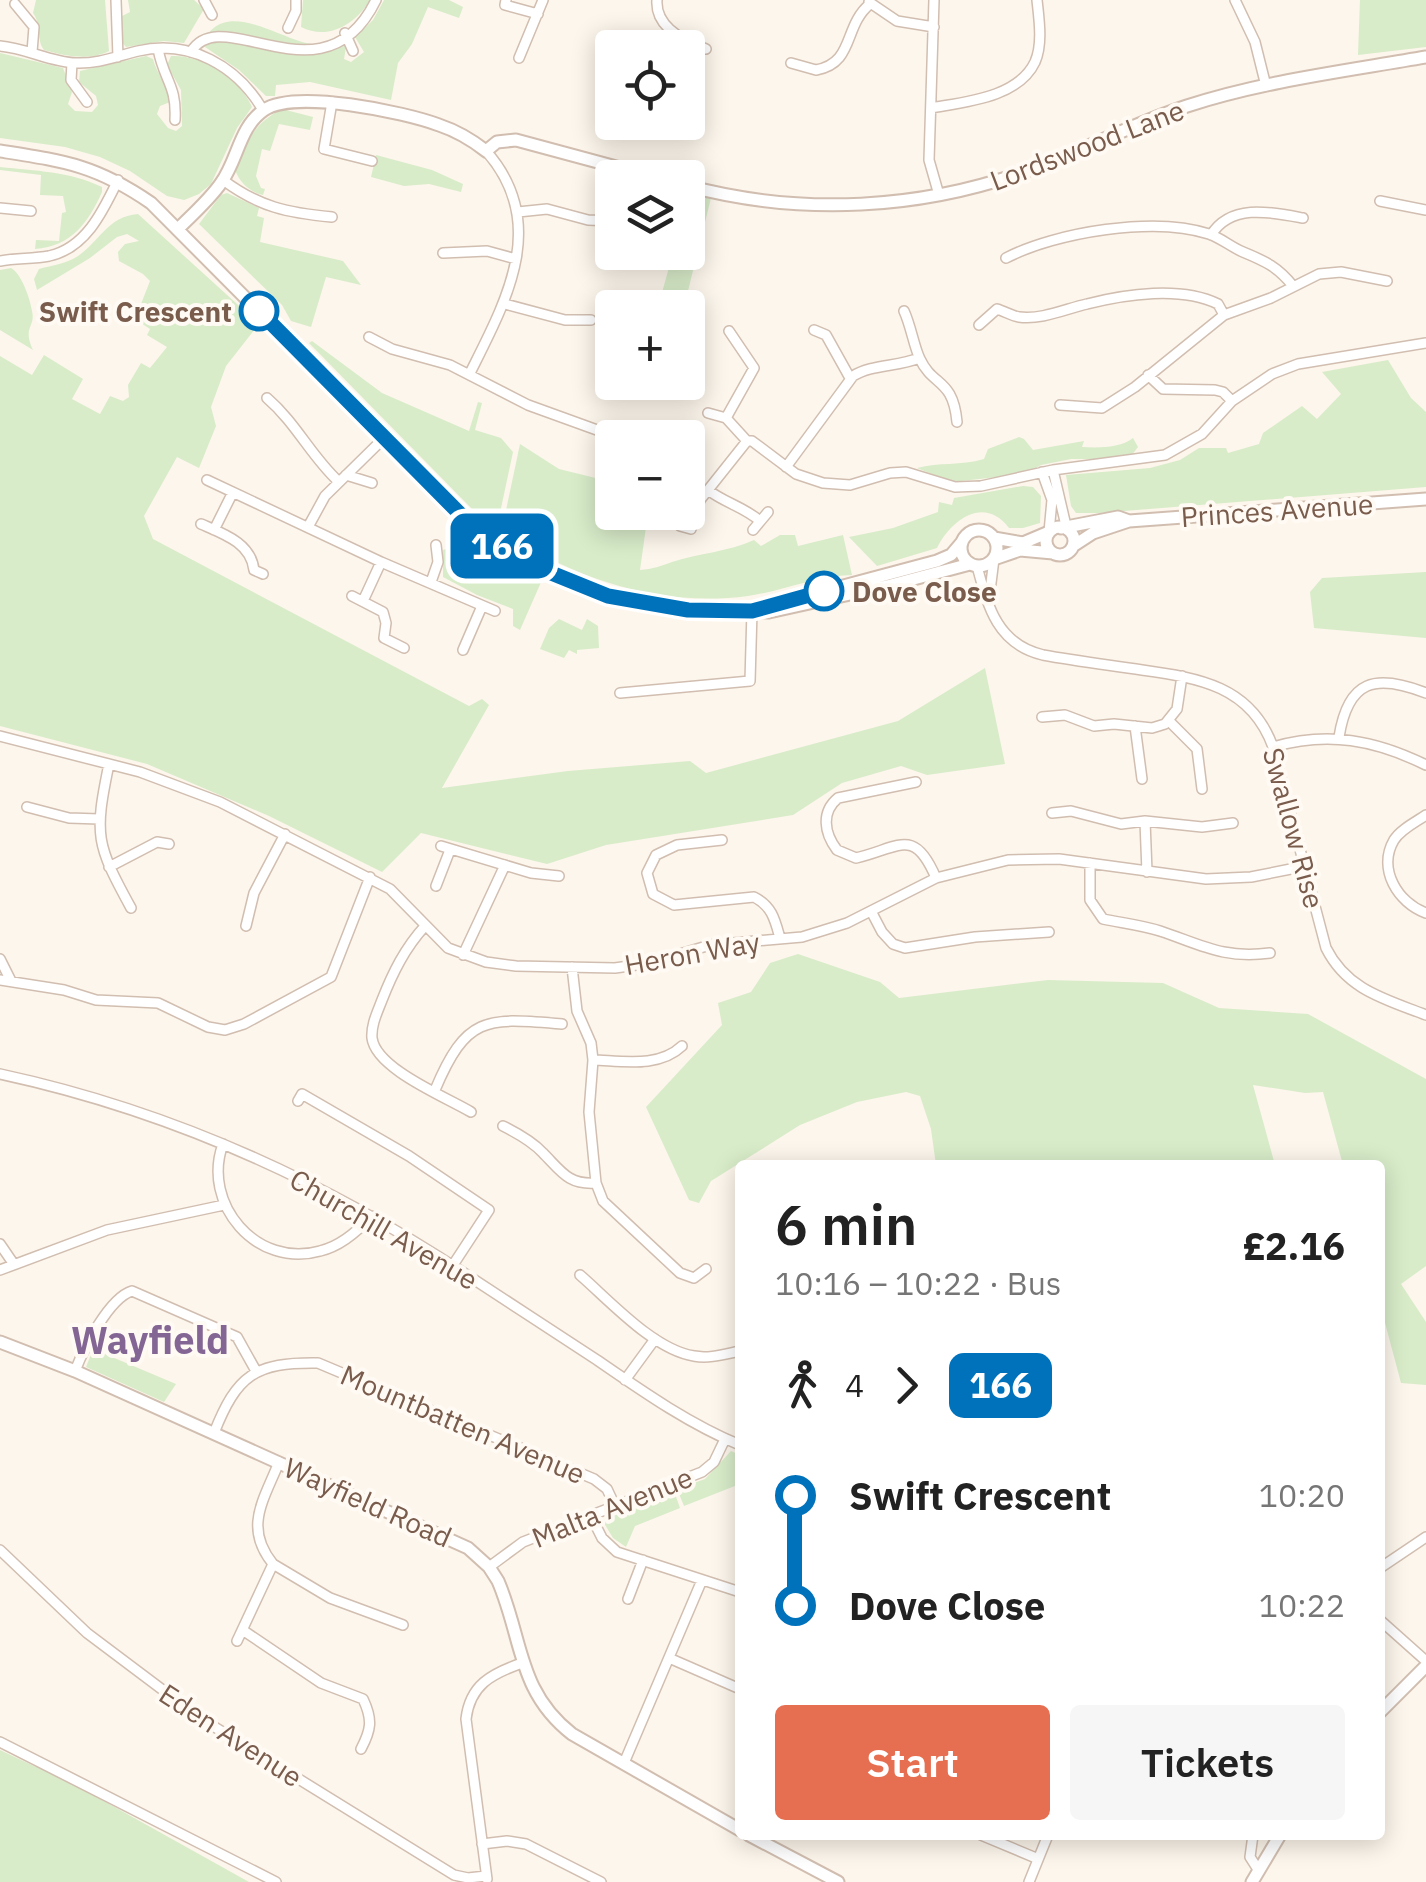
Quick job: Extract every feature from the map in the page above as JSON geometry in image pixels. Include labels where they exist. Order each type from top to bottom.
[{"type":"street","points":[[116,0],[118,57]]},
{"type":"street","points":[[204,0],[212,16]]},
{"type":"street","points":[[296,0],[299,33]]},
{"type":"street","points":[[274,22],[299,33],[345,33],[361,22],[376,0]]},
{"type":"street","points":[[506,0],[505,5],[538,14]]},
{"type":"street","points":[[518,58],[543,0]]},
{"type":"street","points":[[657,0],[660,20],[675,34],[706,49]]},
{"type":"street","points":[[934,0],[930,160],[939,195]]},
{"type":"street","points":[[931,108],[992,94],[1013,85],[1027,72],[1035,63],[1039,46],[1038,0]]},
{"type":"street","points":[[1252,0],[1237,4],[1256,46],[1266,86]]},
{"type":"street","points":[[791,63],[816,70],[832,66],[846,50],[854,20],[869,2],[897,21],[934,27]]},
{"type":"street","points":[[16,4],[34,27],[32,52]]},
{"type":"street","points":[[192,52],[200,28],[224,10]]},
{"type":"street","points":[[345,33],[353,51]]},
{"type":"street","points":[[0,46],[72,63],[158,49],[192,52],[230,71],[249,88],[263,110]]},
{"type":"street","points":[[158,49],[163,74],[176,96],[176,120]]},
{"type":"street","name":"Lordswood Lane","points":[[705,191],[724,196],[842,206],[939,195],[1032,170],[1185,106],[1266,86],[1426,57]]},
{"type":"street","points":[[72,63],[71,80],[87,102]]},
{"type":"street","points":[[179,228],[223,180],[241,139],[263,110],[286,100],[315,99],[436,123],[470,138],[486,151],[512,189],[518,212],[516,258],[504,304],[470,373]]},
{"type":"street","points":[[332,102],[324,149],[372,161]]},
{"type":"street","points":[[486,151],[498,142],[516,140],[595,161]]},
{"type":"street","name":"Princes Avenue","points":[[0,150],[76,163],[118,180],[151,203],[466,520],[510,552],[558,578],[608,596],[662,608],[780,611],[1020,550],[1064,554],[1092,534],[1129,522],[1426,499]]},
{"type":"street","points":[[0,261],[54,255],[73,246],[97,220],[118,180]]},
{"type":"street","points":[[223,180],[249,200],[332,217]]},
{"type":"street","points":[[1380,202],[1426,210]]},
{"type":"street","points":[[0,208],[31,211]]},
{"type":"street","points":[[518,212],[547,209],[595,220]]},
{"type":"street","points":[[1211,235],[1223,219],[1245,213],[1269,212],[1303,218]]},
{"type":"street","points":[[1006,258],[1031,245],[1081,232],[1177,227],[1211,235],[1270,262],[1293,286]]},
{"type":"street","points":[[442,254],[487,251],[516,258]]},
{"type":"street","points":[[1060,405],[1102,408],[1224,315],[1271,298],[1319,274],[1341,272],[1386,282]]},
{"type":"street","points":[[979,325],[997,310],[1017,318],[1046,316],[1136,295],[1190,296],[1218,304],[1224,315]]},
{"type":"street","points":[[504,304],[565,320],[591,320]]},
{"type":"street","points":[[904,311],[920,358],[950,391],[957,422]]},
{"type":"street","points":[[814,330],[826,335],[850,378]]},
{"type":"street","points":[[726,418],[754,368],[729,331]]},
{"type":"street","points":[[369,337],[392,349],[470,373],[528,405],[595,430]]},
{"type":"street","points":[[708,414],[726,418],[747,441],[802,476],[850,485],[899,472],[965,488],[1165,454],[1202,434],[1232,402],[1272,374],[1298,364],[1426,344]]},
{"type":"street","points":[[786,467],[830,411],[850,378],[862,370],[901,366],[920,358]]},
{"type":"street","points":[[1148,376],[1163,390],[1215,390],[1232,402]]},
{"type":"street","points":[[267,398],[287,415],[319,464],[342,478],[372,483]]},
{"type":"street","points":[[308,527],[325,496],[382,439]]},
{"type":"street","points":[[705,494],[747,441]]},
{"type":"street","points":[[1054,470],[1061,529]]},
{"type":"street","points":[[1042,472],[1061,529],[1073,537],[1072,546]]},
{"type":"street","points":[[207,480],[496,611]]},
{"type":"street","points":[[708,490],[720,500],[747,510],[756,526],[768,512]]},
{"type":"street","points":[[214,530],[232,494]]},
{"type":"street","name":"Princes Avenue","points":[[752,611],[937,561],[951,555],[975,531],[1021,543],[1061,529],[1118,518],[1129,522]]},
{"type":"street","points":[[201,524],[246,548],[253,558],[254,570],[263,574]]},
{"type":"street","points":[[1053,554],[1046,542],[1061,529]]},
{"type":"street","points":[[989,602],[997,548],[994,538]]},
{"type":"street","points":[[962,542],[962,556],[973,565]]},
{"type":"street","points":[[431,582],[438,562],[436,545]]},
{"type":"street","points":[[363,601],[381,562]]},
{"type":"street","name":"Swallow Rise","points":[[973,565],[1002,633],[1030,652],[1182,676],[1217,685],[1244,702],[1260,719],[1273,747],[1326,948],[1334,963],[1364,991],[1426,1015]]},
{"type":"street","points":[[352,596],[383,612],[384,638],[404,648]]},
{"type":"street","points":[[463,650],[482,606]]},
{"type":"street","points":[[620,693],[750,681],[752,611]]},
{"type":"street","points":[[1042,717],[1065,715],[1094,726],[1152,728],[1170,722],[1177,710],[1182,676]]},
{"type":"street","points":[[1339,737],[1350,698],[1368,684],[1396,683],[1426,694]]},
{"type":"street","points":[[1170,722],[1197,748],[1202,789]]},
{"type":"street","points":[[1135,726],[1142,778]]},
{"type":"street","name":"Heron Way","points":[[0,736],[109,764],[196,792],[370,877],[399,895],[448,948],[486,962],[616,968],[650,963],[710,945],[824,932],[936,878],[1008,860],[1049,859],[1206,879],[1251,877],[1306,866]]},
{"type":"street","points":[[1273,747],[1299,739],[1339,737],[1379,745],[1426,764]]},
{"type":"street","points":[[109,764],[99,819],[100,844],[108,867],[132,908]]},
{"type":"street","points":[[916,782],[838,798],[830,805],[826,827],[837,850],[856,858],[902,842],[916,846],[929,860],[936,878]]},
{"type":"street","points":[[27,807],[69,818],[99,819]]},
{"type":"street","points":[[1052,814],[1071,811],[1121,824],[1233,823]]},
{"type":"street","points":[[1426,815],[1396,836],[1388,868],[1393,885],[1406,902],[1426,913]]},
{"type":"street","points":[[1145,822],[1147,872]]},
{"type":"street","points":[[246,926],[254,893],[285,834]]},
{"type":"street","points":[[722,840],[678,845],[656,854],[647,873],[654,894],[662,902],[674,905],[754,897],[766,903],[780,938]]},
{"type":"street","points":[[108,867],[156,842],[168,844]]},
{"type":"street","points":[[436,886],[445,848],[531,873],[559,876]]},
{"type":"street","points":[[464,955],[504,864]]},
{"type":"street","points":[[1090,864],[1090,900],[1103,919],[1160,931],[1215,952],[1243,957],[1270,954]]},
{"type":"street","points":[[0,958],[6,980],[96,1000],[158,1002],[208,1027],[235,1028],[331,978],[370,877]]},
{"type":"street","points":[[871,911],[893,944],[905,948],[975,937],[1050,932]]},
{"type":"street","points":[[425,926],[407,946],[389,981],[373,1021],[372,1039],[388,1064],[471,1112]]},
{"type":"street","points":[[1256,942],[1258,955]]},
{"type":"street","points":[[572,968],[577,1010],[591,1043],[589,1112],[596,1183],[603,1201],[680,1273],[694,1278],[706,1268]]},
{"type":"street","points":[[436,1090],[458,1044],[477,1027],[493,1020],[562,1024]]},
{"type":"street","points":[[593,1060],[659,1060],[682,1046]]},
{"type":"street","name":"Churchill Avenue","points":[[0,1074],[102,1099],[223,1144],[371,1216],[625,1380],[735,1443]]},
{"type":"street","points":[[298,1100],[302,1094],[376,1136],[489,1210],[452,1265]]},
{"type":"street","points":[[503,1126],[542,1151],[566,1178],[580,1184],[596,1183]]},
{"type":"street","points":[[223,1144],[217,1172],[224,1205],[246,1235],[282,1253],[316,1253],[332,1248],[349,1238],[371,1216]]},
{"type":"street","points":[[0,1270],[107,1230],[224,1205]]},
{"type":"street","points":[[0,1244],[13,1263]]},
{"type":"street","points":[[580,1275],[655,1339],[699,1357],[735,1352]]},
{"type":"street","points":[[75,1370],[92,1334],[124,1294],[132,1291],[236,1337],[256,1371],[230,1396],[214,1433]]},
{"type":"street","points":[[625,1380],[655,1339]]},
{"type":"street","name":"Wayfield Road","points":[[0,1342],[75,1370],[452,1538],[489,1567],[504,1596],[522,1664],[538,1698],[556,1720],[572,1734],[735,1827]]},
{"type":"street","name":"Mountbatten Avenue","points":[[256,1371],[284,1364],[318,1363],[594,1479],[607,1489],[615,1506]]},
{"type":"street","name":"Malta Avenue","points":[[489,1567],[523,1542],[702,1472],[714,1462],[725,1439]]},
{"type":"street","points":[[279,1462],[256,1521],[258,1540],[272,1564],[330,1598],[403,1626]]},
{"type":"street","points":[[591,1516],[602,1538],[618,1552],[735,1590]]},
{"type":"street","points":[[1385,1565],[1426,1537]]},
{"type":"street","name":"Eden Avenue","points":[[0,1550],[87,1634],[200,1718],[454,1875],[487,1879]]},
{"type":"street","points":[[628,1599],[643,1560]]},
{"type":"street","points":[[237,1641],[272,1564]]},
{"type":"street","points":[[624,1763],[702,1580]]},
{"type":"street","points":[[1385,1625],[1426,1664],[1385,1707]]},
{"type":"street","points":[[244,1630],[321,1683],[363,1699],[371,1730],[361,1749]]},
{"type":"street","points":[[669,1658],[735,1686]]},
{"type":"street","points":[[487,1879],[468,1735],[468,1705],[486,1679],[522,1664]]},
{"type":"street","points":[[0,1742],[276,1882]]},
{"type":"street","points":[[758,1840],[838,1882]]},
{"type":"street","points":[[993,1840],[1036,1858]]},
{"type":"street","points":[[1028,1882],[1045,1840]]},
{"type":"street","points":[[1252,1840],[1250,1857],[1255,1877]]},
{"type":"street","points":[[1255,1877],[1277,1840]]},
{"type":"street","points":[[482,1844],[526,1844],[601,1882]]},
{"type":"green space","points":[[36,0],[105,0],[109,51],[86,57],[44,50],[33,13]]},
{"type":"green space","points":[[128,0],[194,0],[204,9],[184,43],[164,41],[126,47],[120,17],[130,12]]},
{"type":"green space","points":[[303,0],[370,0],[349,23],[321,32],[301,27]]},
{"type":"green space","points":[[384,0],[449,0],[463,7],[459,18],[428,7],[412,44],[398,63],[391,100],[310,82],[276,85],[275,96],[266,96],[239,70],[202,45],[220,24],[246,22],[307,43],[341,42],[346,47],[344,59],[351,62],[364,52],[355,37],[373,20]]},
{"type":"green space","points":[[1360,0],[1426,0],[1426,47],[1358,55]]},
{"type":"green space","points":[[0,53],[63,68],[72,92],[68,104],[75,111],[92,112],[98,105],[96,96],[79,82],[80,71],[146,56],[153,59],[169,96],[170,102],[160,106],[157,114],[168,128],[176,131],[182,126],[181,90],[167,65],[171,56],[195,59],[219,70],[239,87],[252,107],[237,128],[211,184],[184,200],[167,196],[100,157],[65,147],[0,138]]},
{"type":"green space","points":[[282,109],[313,117],[310,130],[279,124],[270,151],[262,149],[256,176],[265,189],[263,195],[246,186],[235,170],[252,134],[264,120]]},
{"type":"green space","points":[[376,155],[432,170],[463,184],[461,192],[429,184],[404,186],[371,177]]},
{"type":"green space","points":[[0,167],[77,178],[102,187],[102,192],[91,214],[69,238],[35,249],[36,240],[59,241],[62,213],[66,212],[63,196],[40,195],[41,175]]},
{"type":"green space","points":[[227,193],[259,208],[257,216],[264,218],[260,242],[343,261],[361,285],[326,277],[311,327],[291,321],[282,305],[199,224],[221,195]]},
{"type":"green space","points":[[705,198],[711,198],[705,222]]},
{"type":"green space","points":[[138,214],[259,324],[226,366],[211,407],[216,426],[199,468],[177,457],[144,516],[153,539],[469,706],[482,699],[489,705],[442,788],[568,771],[690,761],[706,773],[898,721],[985,668],[1005,764],[927,775],[901,766],[842,783],[793,815],[606,845],[547,864],[421,833],[382,872],[269,816],[147,764],[0,726],[0,356],[32,375],[44,355],[83,379],[72,399],[100,414],[110,396],[123,401],[129,397],[128,385],[141,363],[150,368],[167,347],[147,335],[150,329],[138,321],[150,281],[119,261],[118,252],[125,244],[139,241],[127,234],[117,237],[37,290],[34,279],[39,269],[64,263],[86,250],[111,224]]},
{"type":"green space","points":[[11,268],[22,280],[31,306],[29,336],[33,350],[0,330],[0,270]]},
{"type":"green space","points":[[668,270],[693,270],[688,290],[663,290]]},
{"type":"green space","points":[[312,341],[382,393],[469,431],[478,402],[482,403],[475,430],[501,438],[513,452],[500,513],[472,509],[309,343]]},
{"type":"green space","points":[[1388,360],[1411,398],[1426,412],[1426,487],[1099,513],[1076,513],[1071,506],[1066,475],[1150,468],[1180,460],[1199,448],[1226,448],[1228,453],[1259,444],[1263,433],[1302,406],[1317,419],[1341,394],[1322,372]]},
{"type":"green space","points":[[1019,437],[1033,450],[1084,441],[1082,447],[1109,447],[1133,438],[1138,447],[1132,455],[1112,459],[1071,459],[1041,465],[1026,474],[952,482],[917,468],[984,459],[988,449]]},
{"type":"green space","points":[[520,444],[559,469],[595,478],[595,530],[646,530],[640,570],[754,540],[761,546],[780,535],[795,535],[798,546],[843,535],[852,575],[748,596],[686,598],[656,594],[597,579],[541,554],[514,539],[505,515]]},
{"type":"green space","points":[[1033,487],[1041,496],[1040,523],[1009,528],[999,518],[979,512],[959,521],[937,548],[877,566],[849,537],[893,528],[938,512],[939,502],[952,505],[954,498]]},
{"type":"green space","points":[[457,524],[500,557],[542,580],[520,630],[513,626],[513,609],[443,577],[443,550],[452,547]]},
{"type":"green space","points":[[1426,572],[1426,638],[1314,628],[1310,592],[1322,578]]},
{"type":"green space","points":[[559,619],[582,630],[587,619],[598,626],[599,648],[577,650],[577,654],[569,650],[564,658],[540,649],[549,628]]},
{"type":"green space","points":[[798,954],[880,982],[899,998],[1048,980],[1163,983],[1219,1008],[1308,1014],[1426,1079],[1426,1266],[1401,1284],[1426,1322],[1426,1385],[1401,1383],[1385,1323],[1385,1160],[1342,1160],[1323,1092],[1253,1085],[1274,1160],[935,1160],[931,1129],[920,1096],[906,1092],[857,1102],[800,1125],[744,1160],[735,1160],[735,1166],[711,1181],[699,1203],[689,1200],[646,1107],[722,1025],[718,1003],[751,992],[770,963]]},
{"type":"green space","points":[[93,1349],[176,1384],[164,1402],[86,1367]]},
{"type":"green space","points":[[731,1451],[735,1453],[735,1486],[684,1506],[677,1489],[705,1479]]},
{"type":"green space","points":[[674,1491],[680,1508],[635,1526],[626,1547],[613,1538],[604,1523],[609,1516]]},
{"type":"green space","points":[[0,1750],[41,1766],[249,1882],[0,1882]]},
{"type":"bus line","name":"166","points":[[259,311],[466,520],[534,566],[583,588],[662,608],[752,611],[824,591]]},
{"type":"place","name":"Swift Crescent","points":[[259,311]]},
{"type":"place","name":"Dove Close","points":[[824,591]]},
{"type":"district","name":"Wayfield","points":[[150,1339]]}]
